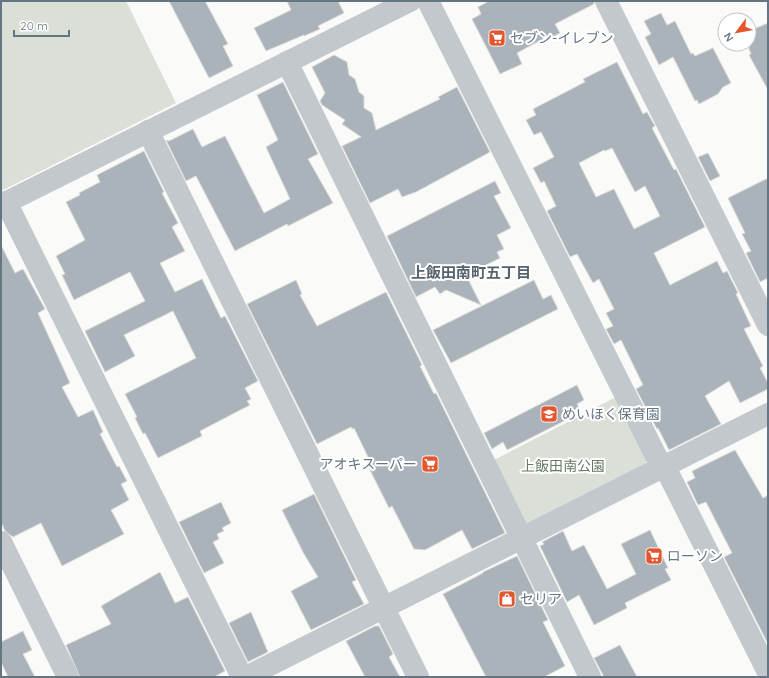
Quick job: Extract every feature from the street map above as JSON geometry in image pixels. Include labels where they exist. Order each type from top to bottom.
[{"type":"street","points":[[242,677],[4,203],[410,1]]},
{"type":"street","points":[[428,1],[656,456],[664,467],[765,660]]},
{"type":"street","points":[[606,1],[768,325]]},
{"type":"street","points":[[287,62],[522,538],[586,676]]},
{"type":"street","points":[[148,131],[385,607],[418,677]]},
{"type":"street","points":[[246,677],[768,414]]},
{"type":"street","points":[[1,542],[68,677]]},
{"type":"green space","points":[[1,1],[126,1],[176,103],[1,191]]},
{"type":"green space","name":"上飯田南公園","points":[[616,397],[647,458],[645,466],[530,525],[525,522],[494,460]]},
{"type":"building","points":[[169,1],[205,1],[228,44],[223,46],[233,66],[209,78]]},
{"type":"building","points":[[287,1],[338,1],[344,13],[318,26],[320,29],[266,51],[254,28],[291,10]]},
{"type":"building","points":[[489,1],[594,1],[594,4],[555,24],[560,33],[542,42],[541,40],[517,53],[522,64],[500,74],[472,19],[481,14],[478,7]]},
{"type":"building","points":[[661,13],[667,25],[675,21],[691,54],[693,53],[695,56],[713,48],[731,83],[723,87],[718,94],[699,104],[697,100],[695,101],[673,57],[659,65],[645,37],[651,34],[644,21]]},
{"type":"building","points":[[768,23],[768,90],[749,55],[751,54],[750,52],[757,52],[757,28]]},
{"type":"building","points":[[334,55],[347,62],[349,75],[355,79],[359,92],[364,96],[364,108],[372,113],[376,130],[440,99],[438,97],[457,87],[490,152],[416,192],[402,197],[398,189],[370,203],[342,146],[361,137],[342,124],[345,120],[322,105],[320,101],[325,93],[312,67]]},
{"type":"building","points":[[617,62],[643,114],[647,112],[655,126],[652,128],[674,170],[676,169],[705,227],[654,253],[670,285],[717,261],[723,273],[727,271],[738,293],[736,294],[751,326],[744,329],[763,366],[760,368],[768,383],[768,389],[740,403],[729,381],[705,396],[721,424],[669,450],[636,389],[643,385],[621,340],[614,344],[606,329],[613,326],[606,313],[614,309],[599,279],[593,283],[577,254],[570,257],[547,211],[556,206],[544,181],[541,183],[533,168],[554,157],[541,132],[534,135],[526,120],[536,115],[533,109],[585,82],[583,79]],"holes":[[[612,148],[635,192],[645,186],[660,216],[634,229],[614,189],[596,197],[579,163],[604,150],[605,151]]]},
{"type":"building","points":[[283,82],[318,154],[308,159],[333,203],[288,226],[287,224],[235,251],[196,176],[186,181],[166,140],[169,141],[193,129],[202,147],[225,136],[264,213],[290,199],[266,147],[278,140],[257,95]]},
{"type":"building","points":[[144,151],[164,192],[162,193],[178,223],[172,227],[185,251],[160,263],[175,292],[202,279],[221,318],[225,316],[258,381],[245,388],[251,399],[247,401],[250,405],[200,431],[202,436],[158,458],[145,433],[143,434],[135,418],[137,417],[125,394],[196,358],[173,311],[124,335],[135,356],[105,372],[85,331],[145,301],[130,272],[74,300],[62,275],[65,274],[56,256],[85,240],[66,202],[100,182],[97,175]]},
{"type":"building","points":[[708,153],[720,176],[710,181],[698,157]]},
{"type":"building","points":[[768,178],[768,278],[760,282],[746,253],[751,251],[742,234],[745,233],[728,198]]},
{"type":"building","points":[[495,181],[501,193],[494,196],[511,228],[497,235],[504,249],[497,252],[500,258],[466,275],[481,305],[446,290],[440,294],[435,287],[416,297],[387,236]]},
{"type":"building","points":[[1,245],[15,273],[23,269],[45,309],[38,313],[70,383],[62,387],[78,417],[93,410],[103,432],[100,434],[117,467],[119,466],[127,481],[121,484],[129,500],[111,510],[124,534],[62,566],[41,523],[13,537],[5,531],[1,522]]},
{"type":"building","points":[[296,280],[302,294],[300,295],[317,326],[386,292],[422,365],[420,366],[434,394],[436,393],[505,533],[472,549],[462,530],[425,550],[414,549],[392,506],[389,508],[367,464],[371,463],[354,428],[352,429],[351,427],[317,444],[247,304]]},
{"type":"building","points":[[534,280],[543,299],[551,295],[558,309],[451,363],[433,330]]},
{"type":"building","name":"めいほく保育園","points":[[577,385],[584,400],[577,404],[579,408],[571,412],[574,416],[507,450],[503,442],[492,449],[484,433]]},
{"type":"building","points":[[735,450],[763,498],[768,495],[768,644],[724,557],[732,553],[706,502],[698,505],[687,482],[695,478],[692,471]]},
{"type":"building","points":[[314,494],[356,580],[352,582],[364,604],[311,630],[291,591],[318,577],[304,554],[282,510]]},
{"type":"building","points":[[221,502],[231,523],[222,528],[224,531],[217,534],[219,539],[213,542],[224,563],[204,573],[179,522]]},
{"type":"building","points":[[650,530],[668,568],[665,569],[671,580],[625,603],[627,608],[594,625],[579,595],[567,602],[540,546],[544,544],[542,542],[563,531],[572,551],[584,545],[607,589],[636,574],[621,544]]},
{"type":"building","points":[[517,556],[548,620],[543,622],[565,666],[544,677],[486,677],[443,594],[483,572]]},
{"type":"building","points":[[160,572],[175,603],[188,597],[225,671],[214,677],[80,677],[66,645],[111,624],[101,606]]},
{"type":"building","points":[[251,612],[268,652],[248,662],[229,623]]},
{"type":"building","points":[[375,626],[379,626],[393,654],[389,657],[400,677],[365,677],[346,641]]},
{"type":"building","points":[[23,631],[32,650],[23,654],[35,677],[8,677],[1,662],[1,642]]},
{"type":"building","points":[[620,645],[637,677],[604,677],[594,658]]},
{"type":"place","name":"セブン-イレブン","points":[[497,38]]},
{"type":"place","name":"めいほく保育園","points":[[549,414]]},
{"type":"place","name":"アオキスーパー","points":[[430,464]]},
{"type":"place","name":"ローソン","points":[[654,556]]},
{"type":"place","name":"セリア","points":[[507,599]]},
{"type":"district","name":"上飯田南町五丁目","points":[[471,272]]}]
